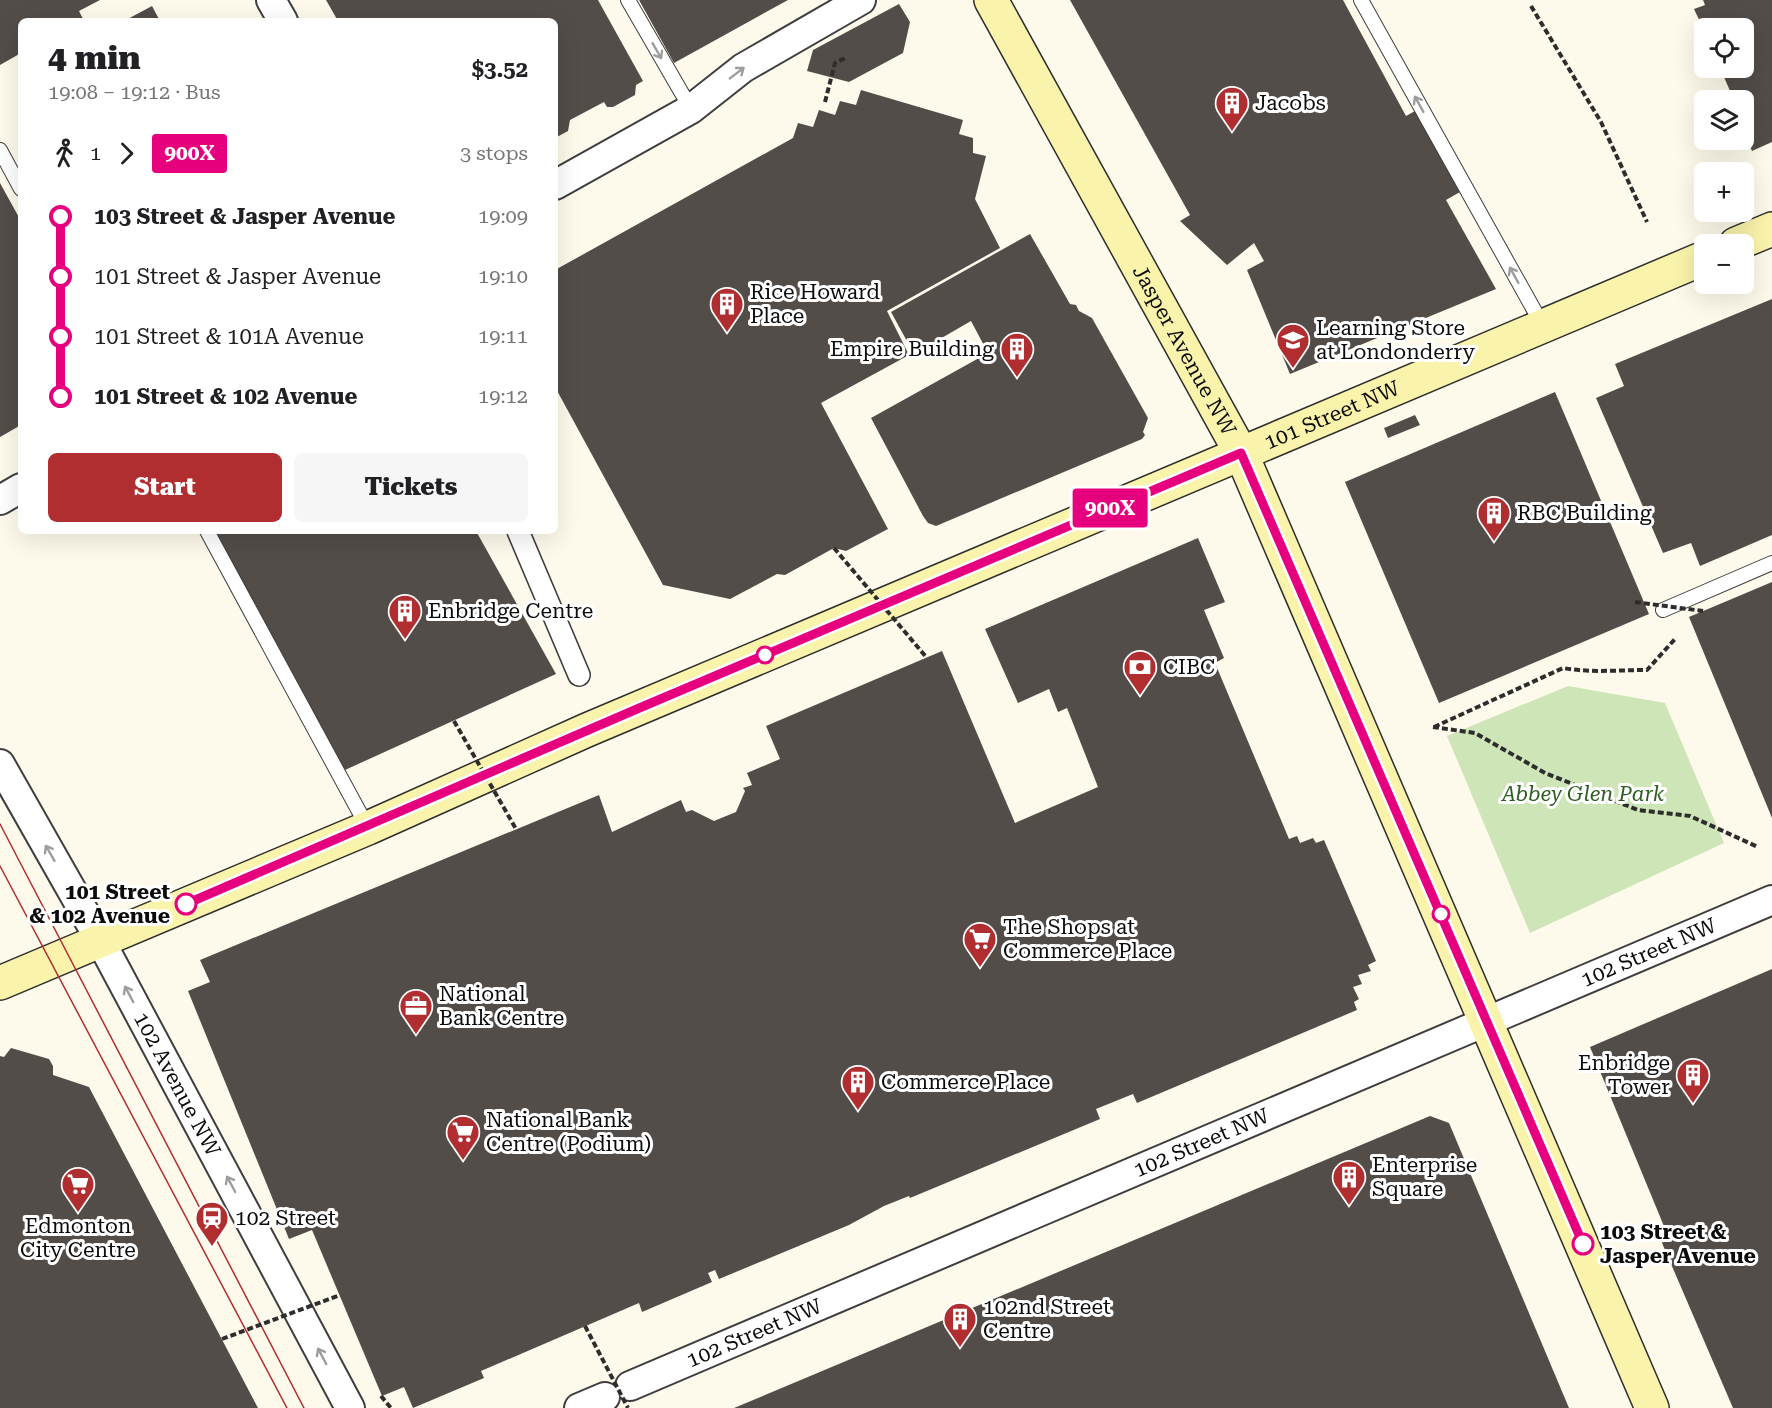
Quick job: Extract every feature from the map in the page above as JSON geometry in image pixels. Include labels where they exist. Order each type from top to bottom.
[{"type":"main road","name":"Jasper Avenue NW","points":[[991,0],[1241,453],[1487,1020],[1652,1408]]},
{"type":"main road","points":[[1754,236],[1772,229]]},
{"type":"main road","name":"101 Street NW","points":[[0,983],[368,828],[588,730],[1694,262]]},
{"type":"street","points":[[271,0],[281,18]]},
{"type":"street","points":[[558,183],[691,109],[743,68],[861,0]]},
{"type":"street","points":[[0,500],[18,490]]},
{"type":"street","points":[[519,534],[579,675]]},
{"type":"street","name":"102 Avenue NW","points":[[0,764],[100,940],[350,1408]]},
{"type":"street","name":"102 Street NW","points":[[579,1408],[621,1397],[1487,1020],[1772,900]]},
{"type":"lane","points":[[628,0],[691,109]]},
{"type":"lane","points":[[1361,0],[1543,326]]},
{"type":"lane","points":[[0,150],[18,183]]},
{"type":"lane","points":[[209,534],[368,828]]},
{"type":"lane","points":[[1663,610],[1772,563]]},
{"type":"path","points":[[1531,6],[1602,122],[1647,222]]},
{"type":"path","points":[[825,102],[835,63],[847,57]]},
{"type":"path","points":[[834,548],[927,658]]},
{"type":"path","points":[[1635,602],[1703,611]]},
{"type":"path","points":[[1675,639],[1647,670],[1586,672],[1563,668],[1433,727],[1475,733],[1545,773],[1638,810],[1690,816],[1758,847]]},
{"type":"path","points":[[454,720],[516,829]]},
{"type":"path","points":[[222,1339],[340,1295]]},
{"type":"path","points":[[585,1326],[621,1397]]},
{"type":"green space","name":"Abbey Glen Park","points":[[1568,686],[1665,703],[1724,843],[1530,933],[1447,736]]},
{"type":"building","points":[[0,0],[100,0],[79,11],[82,18],[18,18],[18,55],[0,65]]},
{"type":"building","points":[[326,0],[598,0],[643,81],[636,85],[635,95],[613,107],[607,107],[604,102],[570,120],[568,131],[558,136],[558,18],[336,18]]},
{"type":"building","points":[[639,0],[788,0],[674,63]]},
{"type":"building","points":[[1070,0],[1343,0],[1406,116],[1415,111],[1460,192],[1446,200],[1496,289],[1290,374],[1247,270],[1264,261],[1254,243],[1227,265],[1180,221],[1190,215]]},
{"type":"building","points":[[1703,0],[1772,0],[1772,142],[1752,151],[1754,150],[1754,90],[1730,90],[1724,78],[1754,78],[1754,18],[1698,18],[1694,9],[1705,5]]},
{"type":"building","points":[[899,4],[910,22],[903,53],[849,82],[807,71],[813,50]]},
{"type":"building","points":[[152,6],[158,18],[130,18]]},
{"type":"building","name":"Rice Howard Place","points":[[861,90],[963,120],[959,134],[973,138],[973,153],[986,156],[975,199],[1000,248],[887,311],[909,355],[821,403],[888,529],[846,551],[834,548],[785,575],[777,574],[730,599],[663,585],[558,392],[558,268],[793,138],[798,123],[813,127],[819,110],[835,115],[840,101],[856,105]]},
{"type":"building","points":[[0,183],[18,216],[18,427],[0,437]]},
{"type":"building","name":"Empire Building","points":[[1030,234],[1070,304],[1076,305],[1079,311],[1092,318],[1148,418],[1143,432],[1145,435],[1142,439],[936,526],[928,523],[923,516],[871,418],[988,353],[971,321],[914,354],[891,312]]},
{"type":"building","points":[[1772,299],[1772,535],[1700,566],[1691,543],[1663,553],[1596,398],[1624,386],[1615,364]]},
{"type":"building","name":"RBC Building","points":[[1555,392],[1649,614],[1439,703],[1345,482]]},
{"type":"building","points":[[1415,415],[1420,425],[1388,438],[1384,428]]},
{"type":"building","name":"Enbridge Centre","points":[[216,534],[478,534],[556,674],[345,770]]},
{"type":"building","points":[[1198,538],[1225,602],[1204,610],[1224,658],[1215,663],[1289,839],[1297,836],[1300,843],[1313,838],[1316,843],[1324,840],[1376,961],[1368,965],[1371,971],[1358,975],[1362,984],[1353,987],[1359,999],[1354,1002],[1357,1010],[1137,1103],[1133,1094],[1096,1109],[1100,1119],[910,1198],[909,1196],[884,1206],[849,1225],[719,1279],[715,1270],[708,1273],[712,1282],[642,1312],[639,1303],[481,1371],[484,1378],[413,1408],[404,1387],[382,1396],[312,1230],[289,1239],[188,991],[210,982],[200,960],[599,795],[612,832],[681,800],[686,812],[692,810],[714,821],[736,812],[745,791],[743,788],[752,785],[747,773],[780,759],[766,726],[942,651],[1015,823],[1098,787],[1067,708],[1058,712],[1049,689],[1018,703],[985,629]]},
{"type":"building","points":[[1772,582],[1772,818],[1689,617]]},
{"type":"building","points":[[1772,969],[1772,1408],[1733,1408],[1662,1243],[1668,1236],[1590,1047]]},
{"type":"building","name":"Edmonton City Centre","points":[[11,1048],[49,1059],[53,1066],[53,1075],[89,1087],[258,1408],[0,1408],[0,1056],[4,1057]]},
{"type":"building","name":"Enterprise Square","points":[[1430,1116],[1449,1123],[1569,1408],[734,1408]]},
{"type":"tram line","points":[[0,824],[304,1408]]},
{"type":"tram line","points":[[0,866],[287,1408]]},
{"type":"bus line","name":"900X","points":[[186,904],[368,828],[637,709],[1241,453],[1583,1244]]},
{"type":"place","name":"Jacobs","points":[[1232,132]]},
{"type":"place","name":"Rice Howard Place","points":[[727,333]]},
{"type":"place","name":"Learning Store at Londonderry","points":[[1293,369]]},
{"type":"place","name":"Empire Building","points":[[1017,378]]},
{"type":"place","name":"RBC Building","points":[[1494,542]]},
{"type":"place","name":"Enbridge Centre","points":[[405,640]]},
{"type":"place","name":"CIBC","points":[[1140,696]]},
{"type":"place","name":"101 Street & 102 Avenue","points":[[186,904]]},
{"type":"place","name":"The Shops at Commerce Place","points":[[980,968]]},
{"type":"place","name":"National Bank Centre","points":[[416,1035]]},
{"type":"place","name":"Enbridge Tower","points":[[1693,1104]]},
{"type":"place","name":"Commerce Place","points":[[858,1111]]},
{"type":"place","name":"National Bank Centre (Podium)","points":[[463,1161]]},
{"type":"place","name":"Enterprise Square","points":[[1349,1206]]},
{"type":"place","name":"Edmonton City Centre","points":[[78,1213]]},
{"type":"place","name":"103 Street & Jasper Avenue","points":[[1583,1244]]},
{"type":"place","name":"102 Street","points":[[212,1247]]},
{"type":"place","name":"102nd Street Centre","points":[[960,1348]]}]
